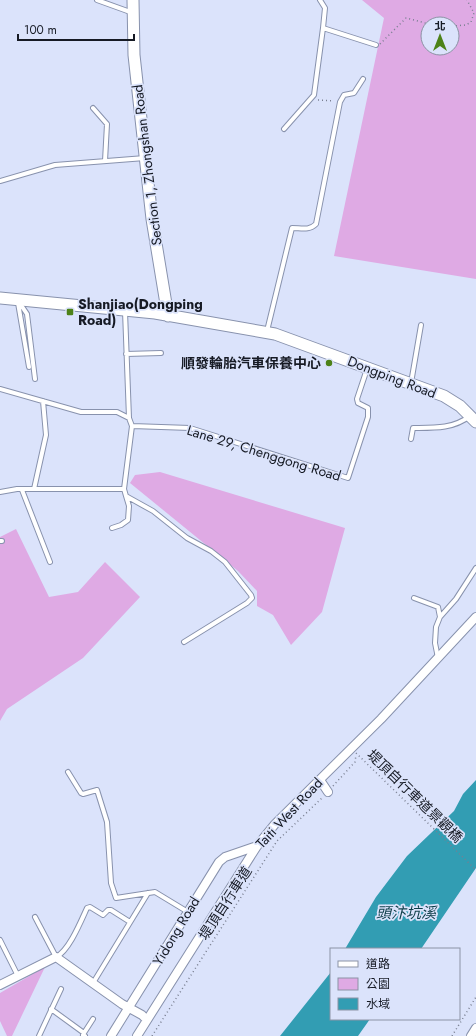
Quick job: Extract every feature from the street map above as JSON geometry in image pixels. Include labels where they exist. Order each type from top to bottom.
[{"type":"main road","name":"Section 1, Zhongshan Road","points":[[133,0],[134,55],[145,158],[161,279],[168,316]]},
{"type":"main road","name":"Dongping Road","points":[[0,298],[126,310],[283,336],[444,396],[473,419]]},
{"type":"street","name":"Taiti West Road","points":[[137,1036],[257,846],[275,824],[381,719],[476,617]]},
{"type":"street","points":[[320,780],[328,792]]},
{"type":"street","name":"Yidong Road","points":[[111,1036],[203,886],[223,858],[247,848],[257,846]]},
{"type":"street","points":[[0,985],[56,958],[129,1008],[142,1015],[147,1020]]},
{"type":"street","points":[[471,1036],[476,1028]]},
{"type":"lane","points":[[97,0],[133,14]]},
{"type":"lane","points":[[284,129],[314,95],[325,8],[320,0]]},
{"type":"lane","points":[[323,28],[376,45]]},
{"type":"lane","points":[[266,333],[292,228],[312,228],[316,224],[340,102],[344,95],[354,93],[363,79]]},
{"type":"lane","points":[[93,108],[107,124],[105,160]]},
{"type":"lane","points":[[0,181],[55,165],[145,158]]},
{"type":"lane","points":[[18,300],[29,367]]},
{"type":"lane","points":[[18,300],[27,314],[35,379]]},
{"type":"lane","points":[[112,528],[121,525],[128,520],[129,506],[124,489],[132,426],[130,418],[126,354],[126,310]]},
{"type":"lane","points":[[411,384],[420,325]]},
{"type":"lane","points":[[126,354],[161,353]]},
{"type":"lane","name":"Lane 29, Chenggong Road","points":[[132,426],[190,428],[348,478],[368,417],[368,408],[358,403],[357,399],[368,367]]},
{"type":"lane","points":[[0,389],[81,412],[117,412],[130,418]]},
{"type":"lane","points":[[34,489],[46,435],[43,401]]},
{"type":"lane","points":[[411,439],[413,428],[451,426],[473,419]]},
{"type":"lane","points":[[0,492],[17,489],[124,489]]},
{"type":"lane","points":[[22,490],[50,562]]},
{"type":"lane","points":[[126,496],[153,511],[187,538],[211,551],[225,562],[251,595],[252,598],[247,603],[184,642]]},
{"type":"lane","points":[[438,659],[435,643],[436,627],[440,617],[456,599],[476,568]]},
{"type":"lane","points":[[414,598],[438,607],[440,617]]},
{"type":"lane","points":[[68,772],[80,793],[83,794],[97,790],[106,822],[111,883],[116,898],[155,892],[188,912]]},
{"type":"lane","points":[[92,983],[148,893]]},
{"type":"lane","points":[[36,916],[56,958],[62,954],[82,921],[87,908],[90,907],[103,915],[108,910],[111,910],[130,922]]},
{"type":"lane","points":[[0,940],[18,976]]},
{"type":"lane","points":[[38,1036],[61,989]]},
{"type":"lane","points":[[51,1009],[85,1034],[93,1019]]},
{"type":"path","points":[[460,25],[466,25],[472,22],[474,14],[467,0]]},
{"type":"path","points":[[376,45],[384,42],[406,18],[420,22]]},
{"type":"path","points":[[312,99],[340,102]]},
{"type":"path","name":"堤頂自行車道","points":[[152,1036],[277,841],[328,792],[355,762],[356,753]]},
{"type":"path","name":"堤頂自行車道景觀橋","points":[[356,753],[476,870]]},
{"type":"path","points":[[452,1036],[476,996]]},
{"type":"green space","points":[[362,0],[476,0],[476,279],[334,256],[384,18]]},
{"type":"green space","points":[[160,472],[345,528],[322,612],[291,645],[273,615],[257,606],[257,591],[238,571],[130,483],[135,475]]},
{"type":"green space","points":[[16,529],[49,597],[78,592],[105,562],[140,597],[83,658],[7,709],[0,721],[0,537]]},
{"type":"green space","points":[[45,967],[12,1036],[7,1036],[0,1021],[0,993]]},
{"type":"water","name":"頭汴坑溪","points":[[476,780],[476,868],[422,948],[346,948],[376,897],[407,856],[454,811],[463,794]]},
{"type":"water","points":[[330,973],[330,1020],[369,1020],[358,1036],[280,1036]]},
{"type":"place","name":"Shanjiao(Dongping Road)","points":[[70,312]]},
{"type":"place","name":"順發輪胎汽車保養中心","points":[[329,363]]}]
